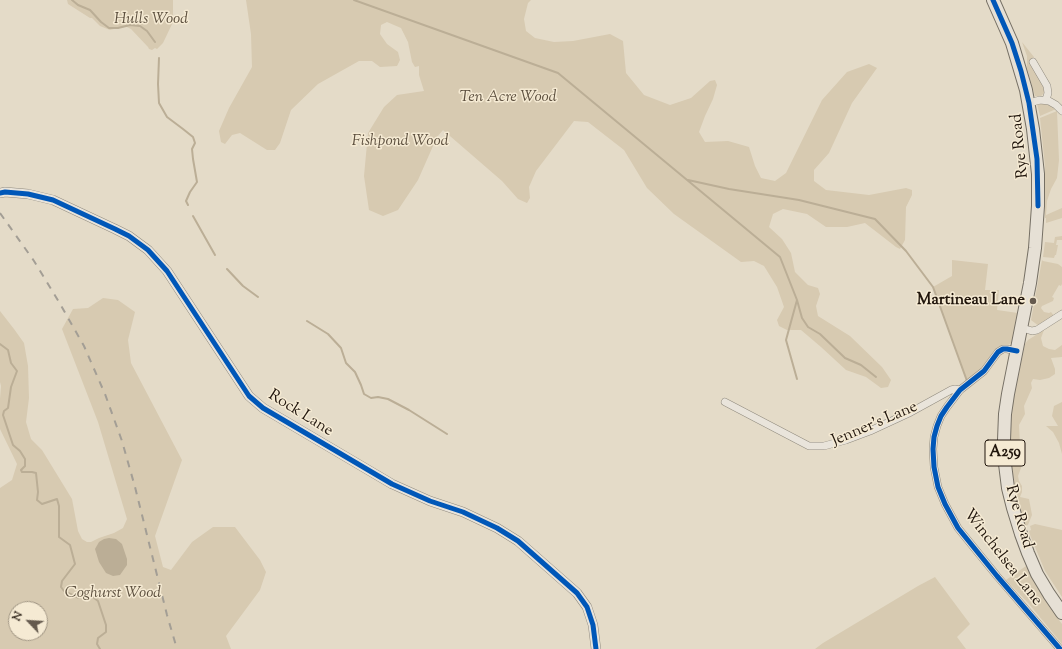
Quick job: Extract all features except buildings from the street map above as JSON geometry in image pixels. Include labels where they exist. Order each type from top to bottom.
[{"type":"highway","name":"Rye Road","points":[[993,0],[1008,32],[1018,61],[1029,103],[1037,159],[1038,206],[1034,257],[1022,328],[1010,380],[1005,414],[1005,464],[1008,488],[1028,553],[1041,581],[1062,613]]},
{"type":"street","name":"Rye Road","points":[[1033,62],[1047,86],[1048,93],[1046,100]]},
{"type":"street","name":"Rye Road","points":[[1029,103],[1046,100],[1053,103],[1060,109]]},
{"type":"street","name":"Rock Lane","points":[[2,191],[28,194],[53,200],[114,228],[129,236],[148,250],[167,271],[249,396],[263,408],[392,484],[430,501],[463,512],[497,528],[518,541],[577,593],[587,607],[593,624],[596,649]]},
{"type":"street","points":[[1022,328],[1032,331],[1038,330],[1062,314]]},
{"type":"street","name":"Winchelsea Lane","points":[[1017,351],[1007,349],[998,352],[984,371],[960,390],[937,426],[934,437],[934,462],[938,487],[958,528],[1060,649]]},
{"type":"street","name":"Jenner's Lane","points":[[725,402],[809,446],[824,446],[870,431],[911,412],[951,390],[960,390]]},
{"type":"green space","name":"Hulls Wood","points":[[67,0],[173,0],[173,22],[163,43],[157,49],[155,48],[152,50],[149,49],[131,29],[122,27],[110,30],[100,26],[92,18],[68,4]]},
{"type":"green space","name":"Ten Acre Wood","points":[[246,0],[531,0],[528,3],[524,19],[526,31],[535,38],[554,42],[573,41],[610,34],[623,41],[626,73],[644,95],[670,105],[691,98],[710,81],[715,80],[717,85],[713,99],[699,132],[705,142],[728,141],[749,147],[755,166],[761,178],[775,181],[786,173],[822,100],[847,72],[869,64],[877,68],[852,103],[829,153],[814,170],[814,181],[826,190],[869,195],[906,188],[912,190],[912,195],[906,207],[905,240],[900,249],[865,223],[847,227],[826,227],[807,214],[783,209],[773,214],[769,227],[782,239],[791,253],[795,272],[808,285],[818,288],[820,294],[816,306],[818,316],[850,336],[882,367],[891,380],[888,387],[881,388],[866,377],[846,370],[801,330],[787,330],[779,326],[777,320],[784,307],[777,287],[764,266],[754,261],[741,262],[674,214],[647,188],[624,150],[588,122],[574,121],[536,171],[529,187],[530,198],[527,203],[518,199],[502,181],[443,130],[437,137],[418,180],[398,210],[383,216],[369,210],[364,176],[368,133],[384,107],[397,95],[424,91],[419,75],[419,66],[415,67],[412,62],[408,42],[401,28],[387,22],[381,25],[380,34],[387,44],[398,52],[400,60],[397,66],[380,67],[372,61],[359,61],[318,84],[291,110],[280,143],[275,150],[267,150],[240,133],[232,135],[225,144],[221,142],[219,131],[229,108],[252,67],[251,34]]},
{"type":"green space","points":[[1022,42],[1034,57],[1030,61],[1044,88],[1044,93],[1039,97],[1035,96],[1027,68],[1027,56]]},
{"type":"green space","points":[[1037,104],[1049,104],[1056,109],[1040,116]]},
{"type":"green space","points":[[1057,111],[1059,160],[1057,178],[1047,201],[1046,215],[1062,208],[1062,218],[1046,223],[1045,166],[1040,118]]},
{"type":"green space","points":[[1062,236],[1062,240],[1057,240],[1056,245],[1058,245],[1054,258],[1043,257],[1045,242],[1054,243],[1055,237]]},
{"type":"green space","points":[[952,260],[988,264],[985,290],[999,290],[997,310],[1018,313],[1013,342],[999,347],[993,352],[985,365],[967,383],[933,287],[952,276]]},
{"type":"green space","points":[[1042,260],[1058,264],[1062,267],[1062,284],[1061,286],[1059,285],[1052,297],[1054,298],[1053,301],[1042,306],[1041,308],[1044,312],[1051,312],[1054,316],[1039,326],[1031,320]]},
{"type":"green space","name":"Coghurst Wood","points":[[103,298],[118,300],[135,312],[128,340],[131,363],[182,460],[155,536],[163,567],[171,570],[192,542],[213,527],[235,527],[260,560],[266,572],[260,590],[226,636],[231,649],[0,649],[0,488],[12,480],[17,464],[0,429],[0,311],[24,343],[28,366],[29,398],[26,422],[31,439],[42,450],[72,499],[78,531],[82,539],[87,542],[91,542],[114,533],[123,528],[127,519],[98,422],[62,329],[73,309],[88,308]]},
{"type":"green space","points":[[1044,330],[1041,338],[1043,346],[1055,350],[1062,345],[1062,357],[1051,358],[1055,369],[1055,374],[1049,378],[1040,380],[1033,379],[1031,383],[1032,388],[1024,406],[1025,414],[1019,425],[1020,446],[1016,451],[1018,458],[1021,461],[1021,468],[1018,476],[1022,486],[1020,497],[1029,499],[1032,515],[1028,525],[1025,526],[1014,485],[1011,453],[1013,401],[1025,344],[1028,340]]},
{"type":"green space","points":[[1062,402],[1062,454],[1059,443],[1053,432],[1046,426],[1058,426],[1052,416],[1054,406]]},
{"type":"green space","points":[[1035,524],[1062,530],[1062,597],[1045,571],[1030,535],[1030,526]]},
{"type":"green space","points":[[1026,566],[1052,611],[1062,624],[1062,644],[1029,604],[1006,580]]},
{"type":"green space","points":[[935,577],[970,624],[957,637],[966,649],[815,649],[918,586]]},
{"type":"shaded area","points":[[104,539],[116,539],[122,544],[127,559],[127,565],[120,575],[113,576],[106,573],[99,562],[95,549],[99,542]]},
{"type":"waterway","points":[[72,0],[78,5],[90,10],[109,28],[118,28],[130,25],[140,26],[147,31],[155,42]]},
{"type":"waterway","points":[[354,0],[558,73],[780,257],[797,300],[786,340],[797,379]]},
{"type":"waterway","points":[[159,58],[159,103],[167,117],[193,137],[195,143],[192,149],[197,182],[186,201],[188,205]]},
{"type":"waterway","points":[[688,180],[729,189],[799,200],[875,219],[906,251],[933,287],[967,381]]},
{"type":"waterway","points":[[193,216],[215,255]]},
{"type":"waterway","points":[[227,269],[243,286],[258,297]]},
{"type":"waterway","points":[[797,300],[802,318],[808,327],[820,334],[845,358],[861,365],[876,377]]},
{"type":"waterway","points":[[307,321],[328,334],[341,348],[346,363],[355,372],[364,394],[371,398],[378,397],[388,399],[409,410],[447,434]]},
{"type":"waterway","points":[[0,344],[8,350],[11,363],[17,371],[11,387],[8,408],[4,411],[3,415],[13,445],[20,451],[25,459],[25,466],[21,470],[22,472],[36,473],[38,492],[37,500],[42,504],[57,499],[59,506],[59,537],[70,545],[75,564],[62,581],[61,587],[64,591],[79,598],[89,594],[98,601],[106,625],[106,632],[98,638],[97,644],[100,649]]},
{"type":"railway","points":[[0,213],[34,261],[59,302],[84,346],[105,394],[122,441],[135,487],[177,649]]},
{"type":"cycle path","points":[[993,0],[1012,43],[1029,103],[1037,159],[1038,206]]},
{"type":"cycle path","points":[[0,193],[28,194],[53,200],[129,236],[148,250],[167,271],[249,396],[263,408],[392,484],[430,501],[463,512],[497,528],[518,541],[577,593],[587,607],[593,625],[596,649]]},
{"type":"cycle path","points":[[1017,351],[1003,349],[998,352],[984,371],[960,390],[947,407],[941,416],[934,437],[934,467],[938,487],[958,528],[1060,649]]},
{"type":"place","name":"Martineau Lane","points":[[1033,301]]},
{"type":"park label","name":"Fishpond Wood","points":[[400,142]]}]
